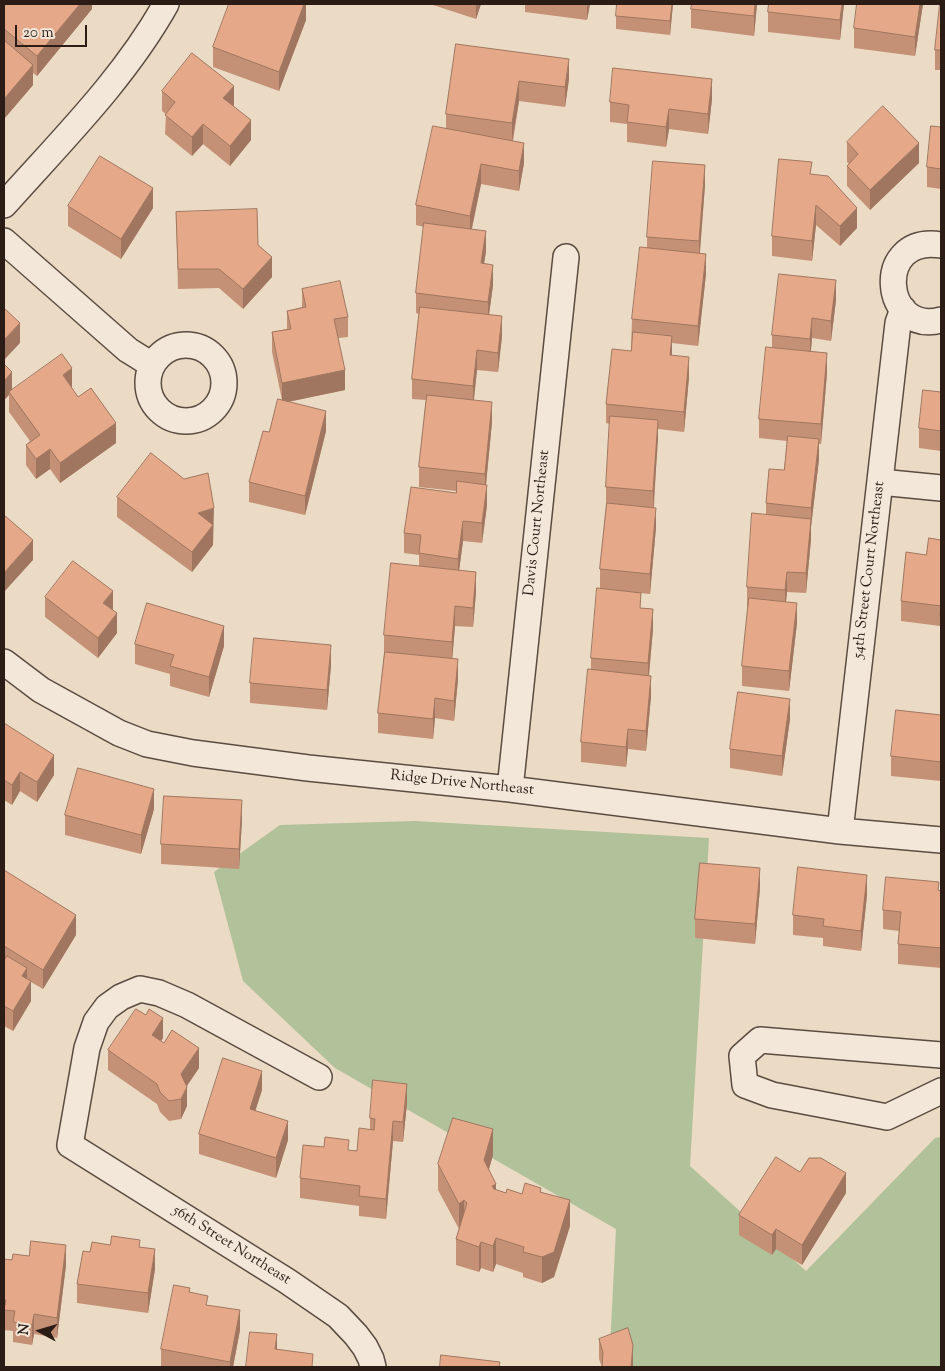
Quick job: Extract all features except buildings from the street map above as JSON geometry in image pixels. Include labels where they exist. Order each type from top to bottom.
[{"type":"street","points":[[4,205],[101,97],[128,63],[153,27],[166,4]]},
{"type":"street","points":[[4,241],[128,350],[152,365]]},
{"type":"street","points":[[941,245],[928,244],[916,247],[905,253],[897,263],[892,287],[896,299],[903,309],[913,317],[926,321],[941,320]]},
{"type":"street","name":"Davis Court Northeast","points":[[510,789],[566,257]]},
{"type":"street","name":"54th Street Court Northeast","points":[[840,831],[898,323],[903,309]]},
{"type":"street","points":[[880,482],[941,488]]},
{"type":"street","name":"Ridge Drive Northeast","points":[[4,662],[41,690],[119,733],[147,744],[193,753],[308,768],[510,789],[840,831],[941,840]]},
{"type":"street","name":"56th Street Northeast","points":[[319,1077],[187,1005],[159,993],[140,989],[121,997],[107,1007],[96,1022],[87,1048],[70,1145],[287,1281],[338,1316],[364,1347],[371,1359],[372,1367]]},
{"type":"street","points":[[941,1055],[760,1040],[742,1056],[746,1085],[772,1095],[887,1118],[941,1090]]},
{"type":"green space","points":[[415,821],[709,838],[690,1166],[806,1271],[935,1138],[941,1137],[941,1367],[609,1367],[616,1229],[335,1068],[243,981],[214,872],[280,825]]}]
